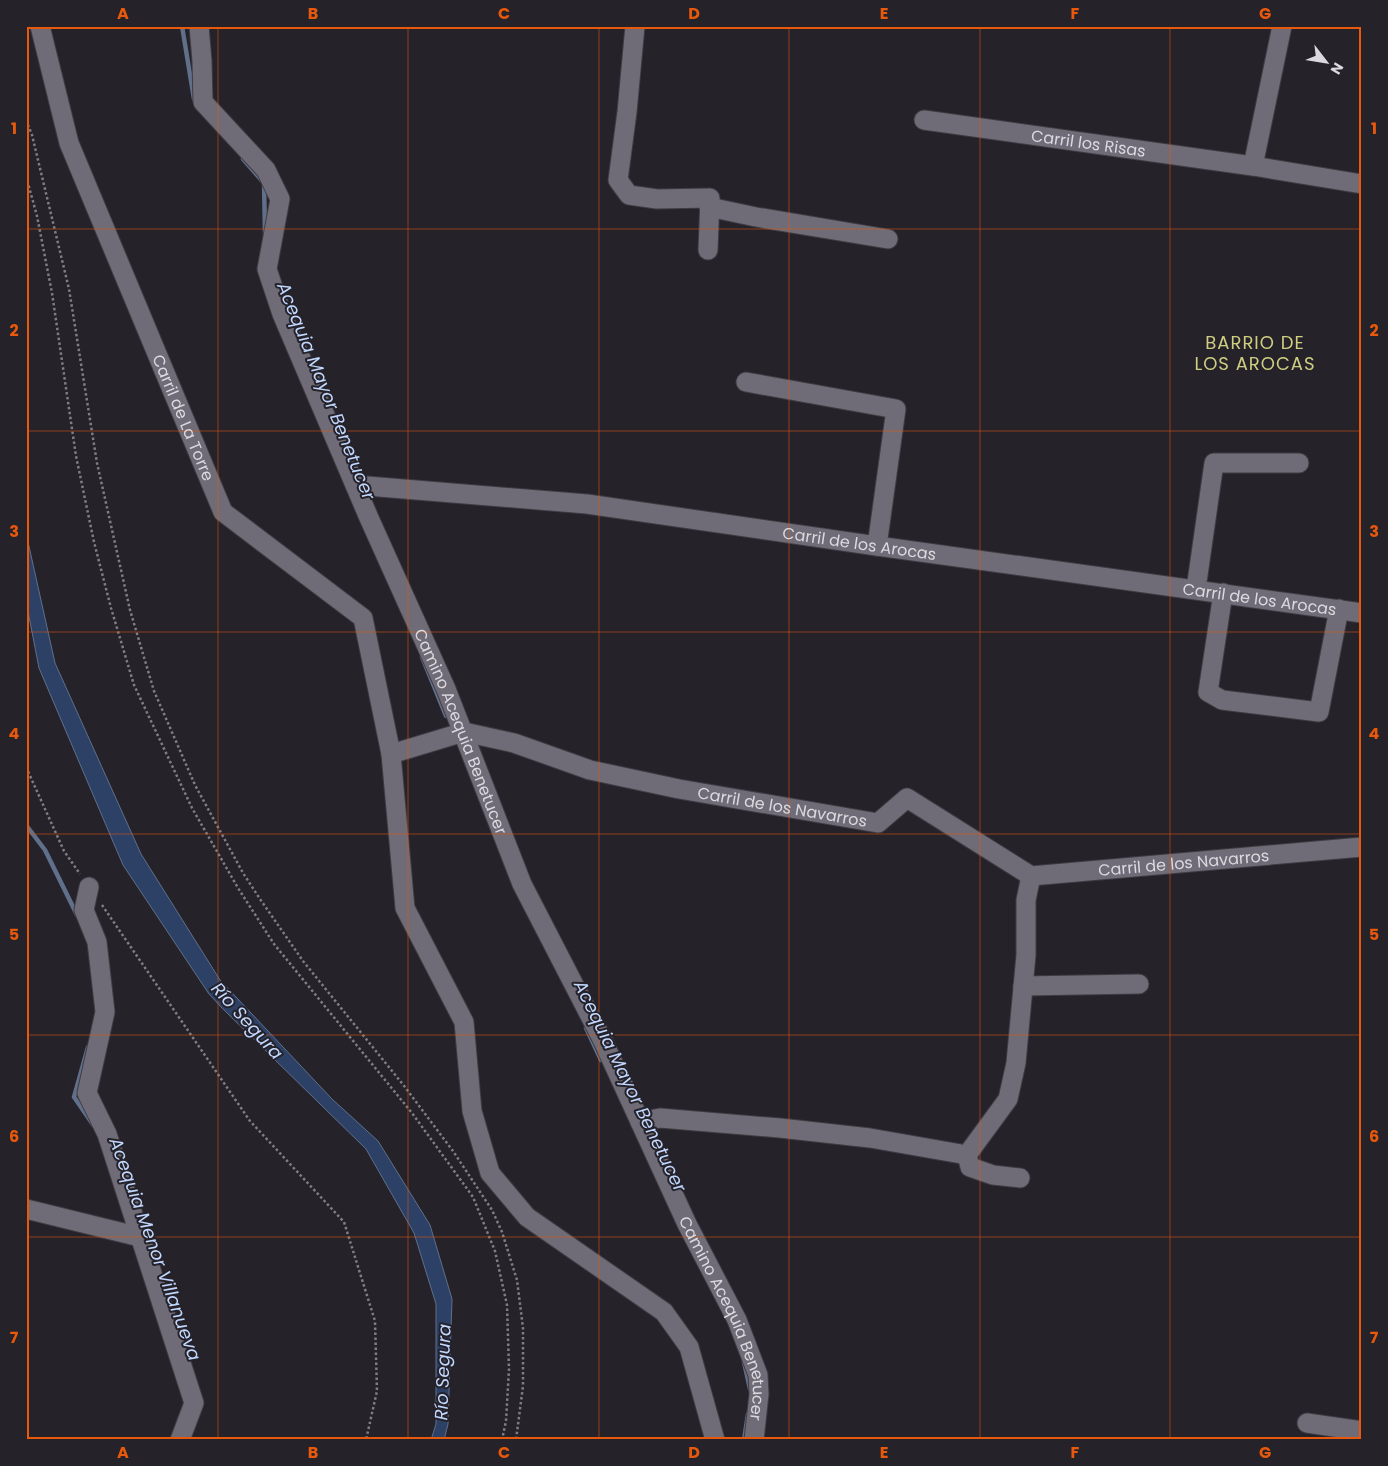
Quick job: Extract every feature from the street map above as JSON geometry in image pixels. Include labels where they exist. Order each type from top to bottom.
[{"type":"street","name":"Carril de La Torre","points":[[40,26],[70,142],[223,512],[363,618],[392,754],[405,908],[464,1022],[472,1111],[490,1173],[527,1217],[664,1312],[689,1347],[715,1440]]},
{"type":"street","name":"Camino Acequia Benetucer","points":[[199,26],[203,102],[266,170],[280,199],[267,269],[282,314],[355,485],[446,689],[522,884],[603,1041],[687,1224],[737,1320],[758,1375],[759,1394],[754,1440]]},
{"type":"street","points":[[635,26],[618,180],[629,195],[657,199],[710,198],[708,250]]},
{"type":"street","points":[[1253,166],[1282,26]]},
{"type":"street","name":"Carril los Risas","points":[[924,120],[1253,166],[1362,184]]},
{"type":"street","points":[[709,207],[756,217],[888,239]]},
{"type":"street","points":[[746,382],[896,409],[877,546]]},
{"type":"street","points":[[1196,589],[1214,463],[1299,462]]},
{"type":"street","name":"Carril de los Arocas","points":[[355,485],[587,504],[1362,613]]},
{"type":"street","points":[[1223,593],[1208,692],[1222,700],[1320,712],[1339,610]]},
{"type":"street","name":"Carril de los Navarros","points":[[392,754],[464,732],[514,743],[590,770],[679,789],[878,823],[907,798],[1031,876],[1362,846]]},
{"type":"street","points":[[967,1155],[1008,1100],[1016,1063],[1026,955],[1026,900],[1031,876]]},
{"type":"street","points":[[89,887],[84,910],[97,942],[105,1012],[86,1093],[107,1134],[194,1403],[180,1440]]},
{"type":"street","points":[[1023,986],[1139,984]]},
{"type":"street","points":[[640,1122],[660,1118],[780,1128],[870,1138],[967,1155]]},
{"type":"street","points":[[967,1155],[970,1167],[993,1175],[1020,1178]]},
{"type":"street","points":[[26,1209],[140,1237]]},
{"type":"street","points":[[1307,1423],[1362,1431]]},
{"type":"path","points":[[26,120],[32,135],[69,289],[97,463],[130,610],[154,691],[195,785],[251,886],[303,961],[405,1087],[453,1151],[492,1210],[502,1232],[517,1280],[523,1328],[523,1386],[516,1440]]},
{"type":"path","points":[[26,176],[37,216],[52,293],[76,456],[94,542],[134,685],[192,808],[238,888],[274,944],[412,1113],[473,1196],[495,1251],[507,1305],[509,1369],[506,1421],[502,1440]]},
{"type":"path","points":[[26,767],[64,851],[250,1121],[344,1222],[375,1321],[377,1391],[366,1440]]},
{"type":"water","name":"Río Segura","points":[[26,533],[55,663],[141,854],[220,980],[332,1099],[378,1141],[430,1225],[452,1299],[448,1424],[444,1440],[431,1440],[436,1424],[436,1304],[414,1233],[366,1149],[209,994],[123,865],[39,668],[26,601]]},
{"type":"waterway","name":"Acequia Mayor Benetucer","points":[[182,26],[194,99]]},
{"type":"waterway","name":"Acequia Mayor Benetucer","points":[[243,159],[264,183],[265,233]]},
{"type":"waterway","name":"Acequia Mayor Benetucer","points":[[422,657],[446,716]]},
{"type":"waterway","name":"Acequia Menor Villanueva","points":[[26,825],[45,850],[77,915]]},
{"type":"waterway","name":"Acequia Mayor Benetucer","points":[[586,1028],[601,1060]]},
{"type":"waterway","name":"Acequia Menor Villanueva","points":[[88,1047],[74,1097],[94,1126]]},
{"type":"waterway","name":"Acequia Mayor Benetucer","points":[[744,1362],[750,1389]]},
{"type":"waterway","name":"Acequia Mayor Benetucer","points":[[744,1440],[748,1414]]},
{"type":"district","name":"BARRIO DE LOS AROCAS","points":[[1255,353]]}]
